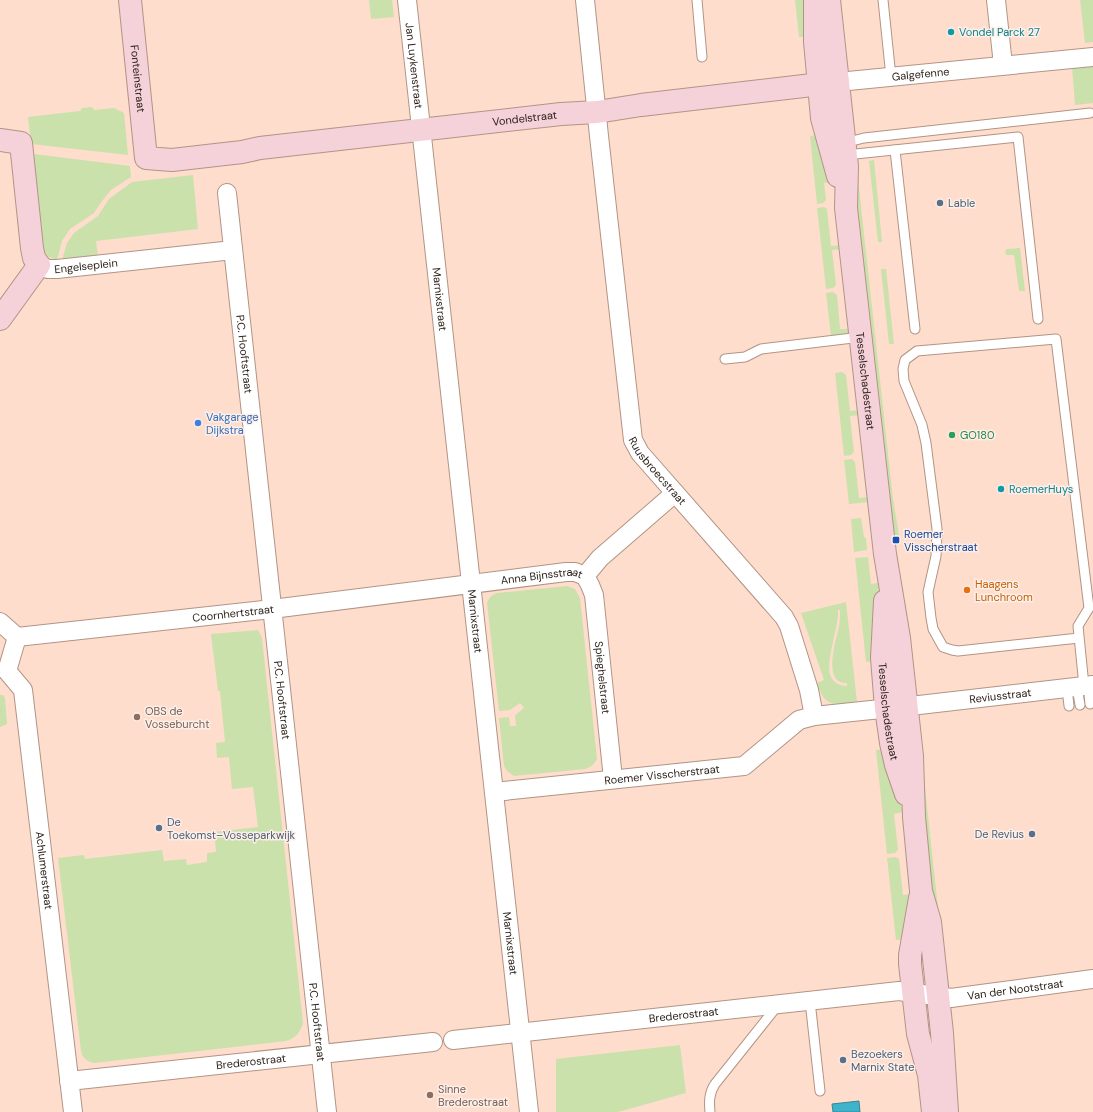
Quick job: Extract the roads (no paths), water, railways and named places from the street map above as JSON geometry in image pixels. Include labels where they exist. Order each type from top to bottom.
[{"type":"main road","name":"Fonteinstraat","points":[[130,0],[146,158],[172,160],[231,154]]},
{"type":"main road","name":"Tesselschadestraat","points":[[815,0],[815,42],[828,83],[846,208],[885,554],[885,606],[882,658],[896,707],[891,743],[896,765],[914,817],[922,891],[930,922],[942,1033],[948,1112]]},
{"type":"main road","name":"Tesselschadestraat","points":[[828,83],[829,0]]},
{"type":"main road","name":"Vondelstraat","points":[[231,154],[260,148],[597,112],[828,83]]},
{"type":"main road","name":"Engelseplein","points":[[10,141],[34,258],[39,265]]},
{"type":"main road","points":[[0,319],[39,265]]},
{"type":"main road","name":"Tesselschadestraat","points":[[922,891],[910,955],[910,964],[918,1034],[929,1075],[933,1112]]},
{"type":"street","name":"Jan Luykenstraat","points":[[407,0],[421,130]]},
{"type":"street","points":[[585,0],[597,112]]},
{"type":"street","points":[[996,0],[1003,65]]},
{"type":"street","name":"Galgefenne","points":[[828,83],[1093,57]]},
{"type":"street","name":"Ruusbroecstraat","points":[[597,112],[631,433],[633,440],[640,453],[784,617],[789,626],[809,690],[814,716]]},
{"type":"street","name":"Marnixstraat","points":[[421,130],[528,1112]]},
{"type":"street","points":[[227,193],[233,250]]},
{"type":"street","name":"Engelseplein","points":[[39,265],[48,269],[57,269],[233,250]]},
{"type":"street","name":"P.C. Hooftstraat","points":[[233,250],[327,1112]]},
{"type":"street","name":"Anna Bijnsstraat","points":[[471,584],[566,572],[575,572],[585,576],[600,558],[675,493]]},
{"type":"street","name":"Spieghelstraat","points":[[585,576],[594,595],[613,780]]},
{"type":"street","name":"Coornhertstraat","points":[[17,637],[272,609],[471,584]]},
{"type":"street","points":[[0,622],[17,637]]},
{"type":"street","name":"Achlumerstraat","points":[[17,637],[3,673],[23,690],[73,1112]]},
{"type":"street","name":"Reviusstraat","points":[[896,707],[1082,686]]},
{"type":"street","points":[[814,716],[896,707]]},
{"type":"street","name":"Roemer Visscherstraat","points":[[494,792],[744,766],[799,720],[814,716]]},
{"type":"street","name":"Van der Nootstraat","points":[[938,996],[951,998],[1093,979]]},
{"type":"street","name":"Brederostraat","points":[[454,1040],[899,991],[913,993]]},
{"type":"street","points":[[913,993],[938,996]]},
{"type":"street","name":"Brederostraat","points":[[69,1081],[433,1042]]},
{"type":"lane","points":[[697,0],[702,57]]},
{"type":"lane","points":[[883,0],[891,77]]},
{"type":"lane","points":[[838,150],[864,138],[1090,113]]},
{"type":"lane","points":[[838,150],[895,150],[1018,136],[1038,319]]},
{"type":"lane","points":[[895,150],[915,329]]},
{"type":"lane","points":[[725,359],[745,357],[761,349],[861,337]]},
{"type":"lane","points":[[1078,638],[958,651],[943,647],[938,641],[933,629],[928,592],[936,556],[937,529],[926,443],[922,425],[906,388],[903,377],[902,369],[905,360],[910,355],[917,351],[930,349],[1056,339],[1089,608],[1078,626],[1082,686],[1080,705]]},
{"type":"lane","points":[[1082,686],[1090,704]]},
{"type":"lane","points":[[1069,706],[1082,686]]},
{"type":"lane","points":[[810,1001],[820,1091]]},
{"type":"lane","points":[[710,1112],[711,1090],[778,1004]]},
{"type":"water","points":[[859,1101],[860,1112],[833,1112],[832,1104]]},
{"type":"place","name":"Vondel Parck 27","points":[[951,32]]},
{"type":"place","name":"Lable","points":[[940,203]]},
{"type":"place","name":"Vakgarage Dijkstra","points":[[198,423]]},
{"type":"place","name":"GO180","points":[[952,435]]},
{"type":"place","name":"RoemerHuys","points":[[1001,489]]},
{"type":"place","name":"Roemer Visscherstraat","points":[[896,540]]},
{"type":"place","name":"Haagens Lunchroom","points":[[967,590]]},
{"type":"place","name":"OBS de Vosseburcht","points":[[137,717]]},
{"type":"place","name":"De Toekomst–Vosseparkwijk","points":[[159,828]]},
{"type":"place","name":"De Revius","points":[[1032,834]]},
{"type":"place","name":"Bezoekers Marnix State","points":[[843,1060]]},
{"type":"place","name":"Sinne Brederostraat","points":[[430,1095]]}]
